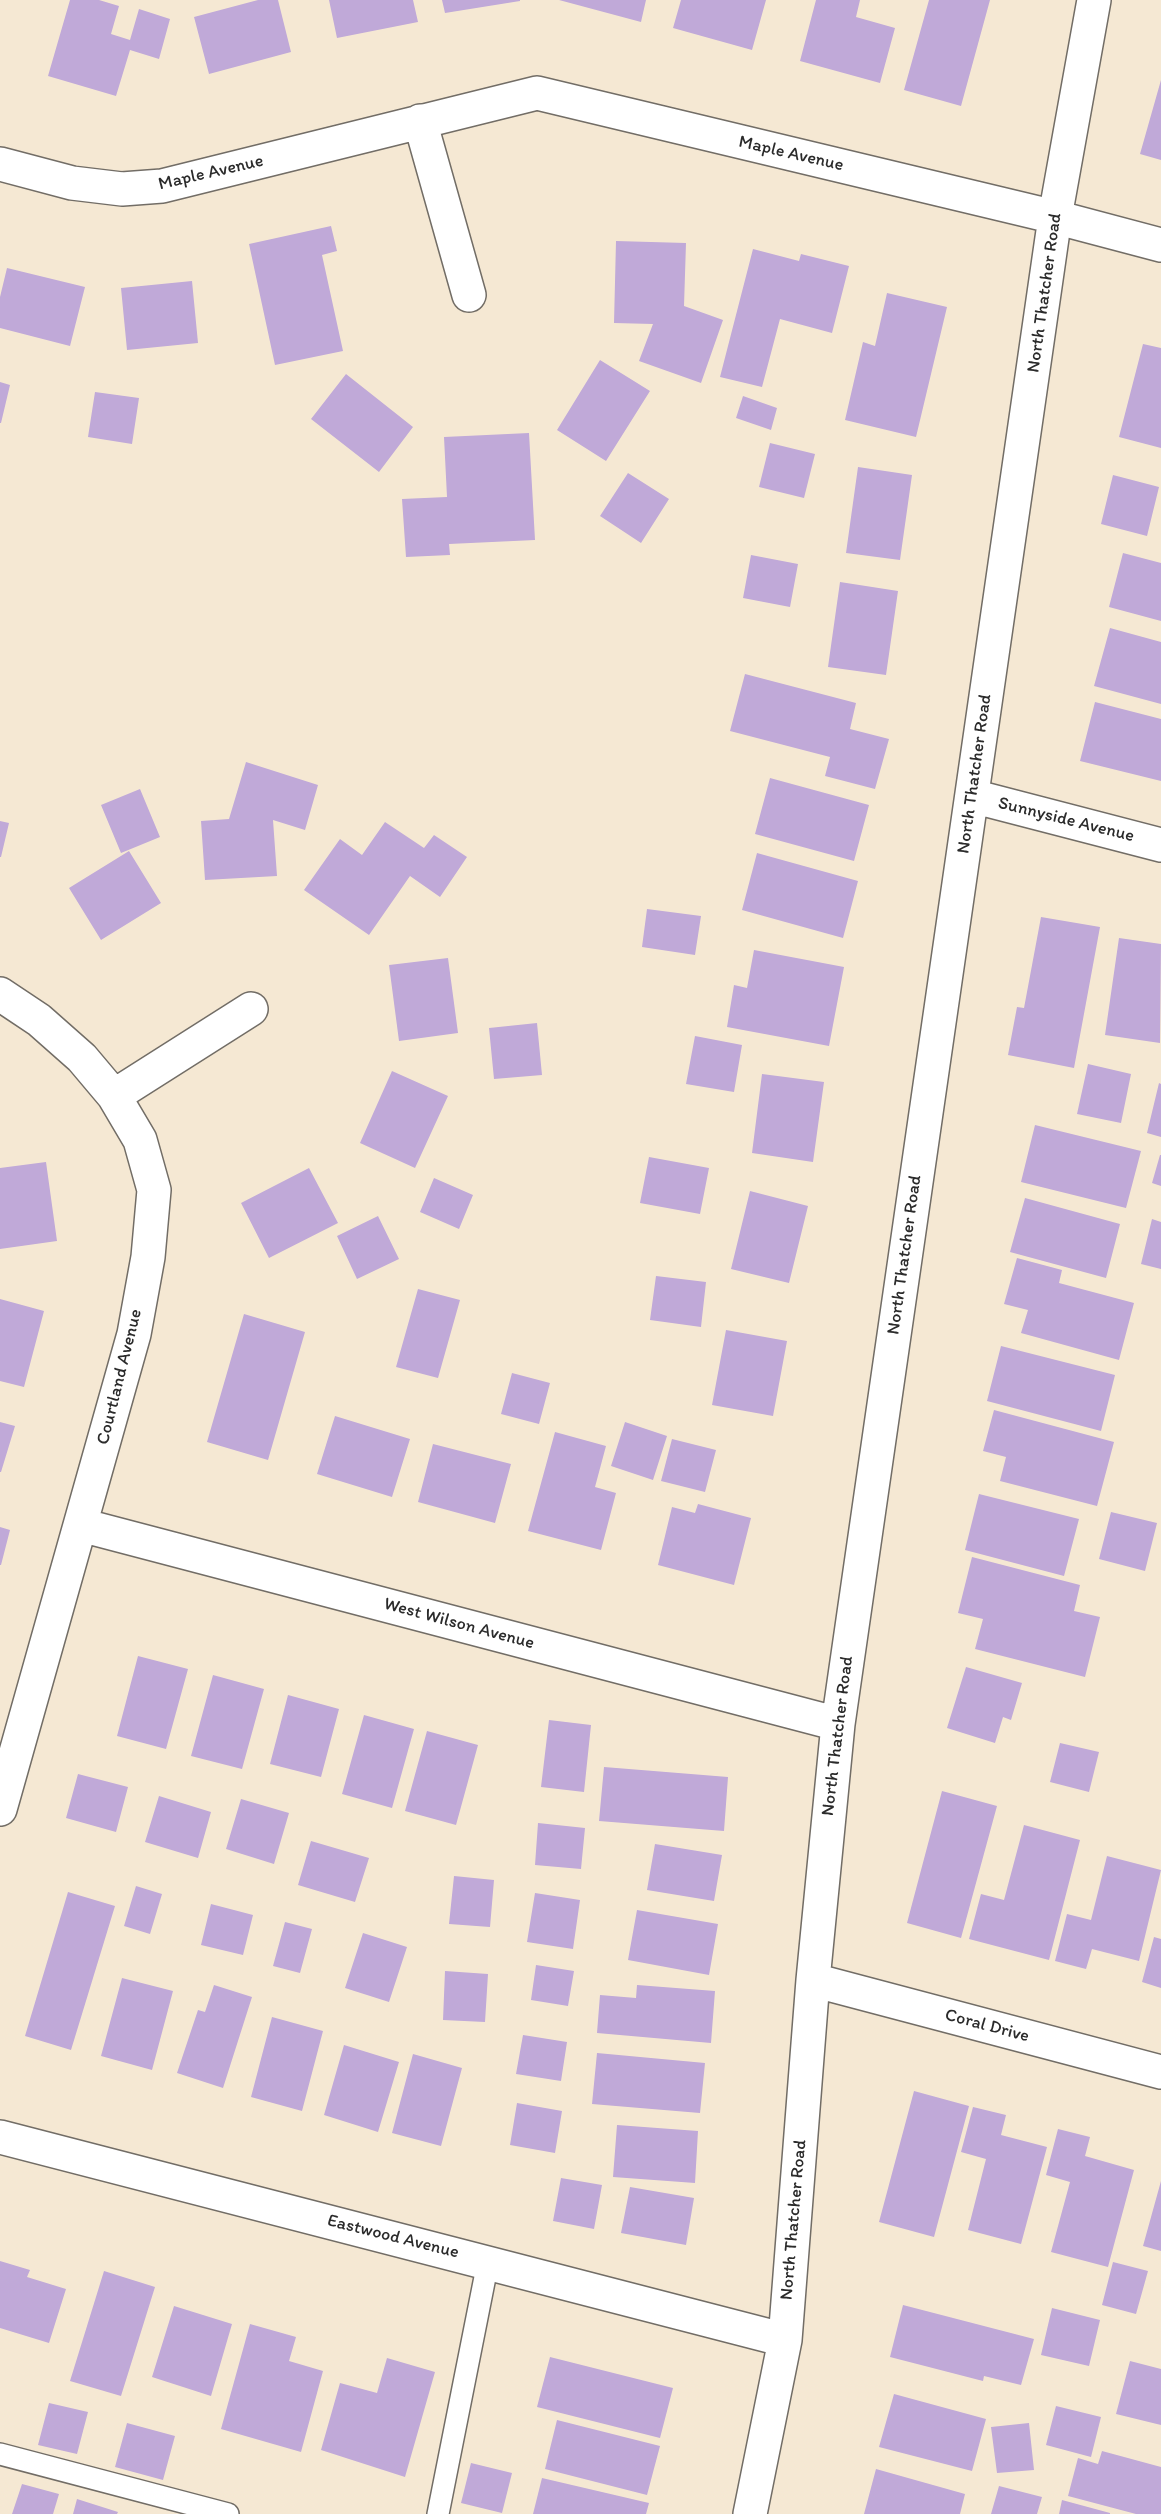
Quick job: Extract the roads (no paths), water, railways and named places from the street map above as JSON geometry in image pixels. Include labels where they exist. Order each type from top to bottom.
[{"type":"street","name":"North Thatcher Road","points":[[750,2514],[785,2340],[813,1980],[838,1724],[1055,217],[1095,0]]},
{"type":"street","name":"Maple Avenue","points":[[0,164],[72,183],[122,189],[162,186],[537,93],[1055,217],[1161,245]]},
{"type":"street","points":[[420,121],[469,296]]},
{"type":"street","name":"Sunnyside Avenue","points":[[972,796],[1161,845]]},
{"type":"street","name":"Courtland Avenue","points":[[0,994],[39,1020],[82,1058],[114,1096],[140,1140],[154,1190],[148,1257],[134,1334],[2,1796]]},
{"type":"street","points":[[114,1096],[251,1009]]},
{"type":"street","name":"West Wilson Avenue","points":[[81,1525],[838,1724]]},
{"type":"street","name":"Coral Drive","points":[[813,1980],[1161,2072]]},
{"type":"street","name":"Eastwood Avenue","points":[[0,2137],[785,2340]]},
{"type":"lane","points":[[438,2514],[488,2262]]},
{"type":"lane","points":[[0,2454],[228,2514]]}]
